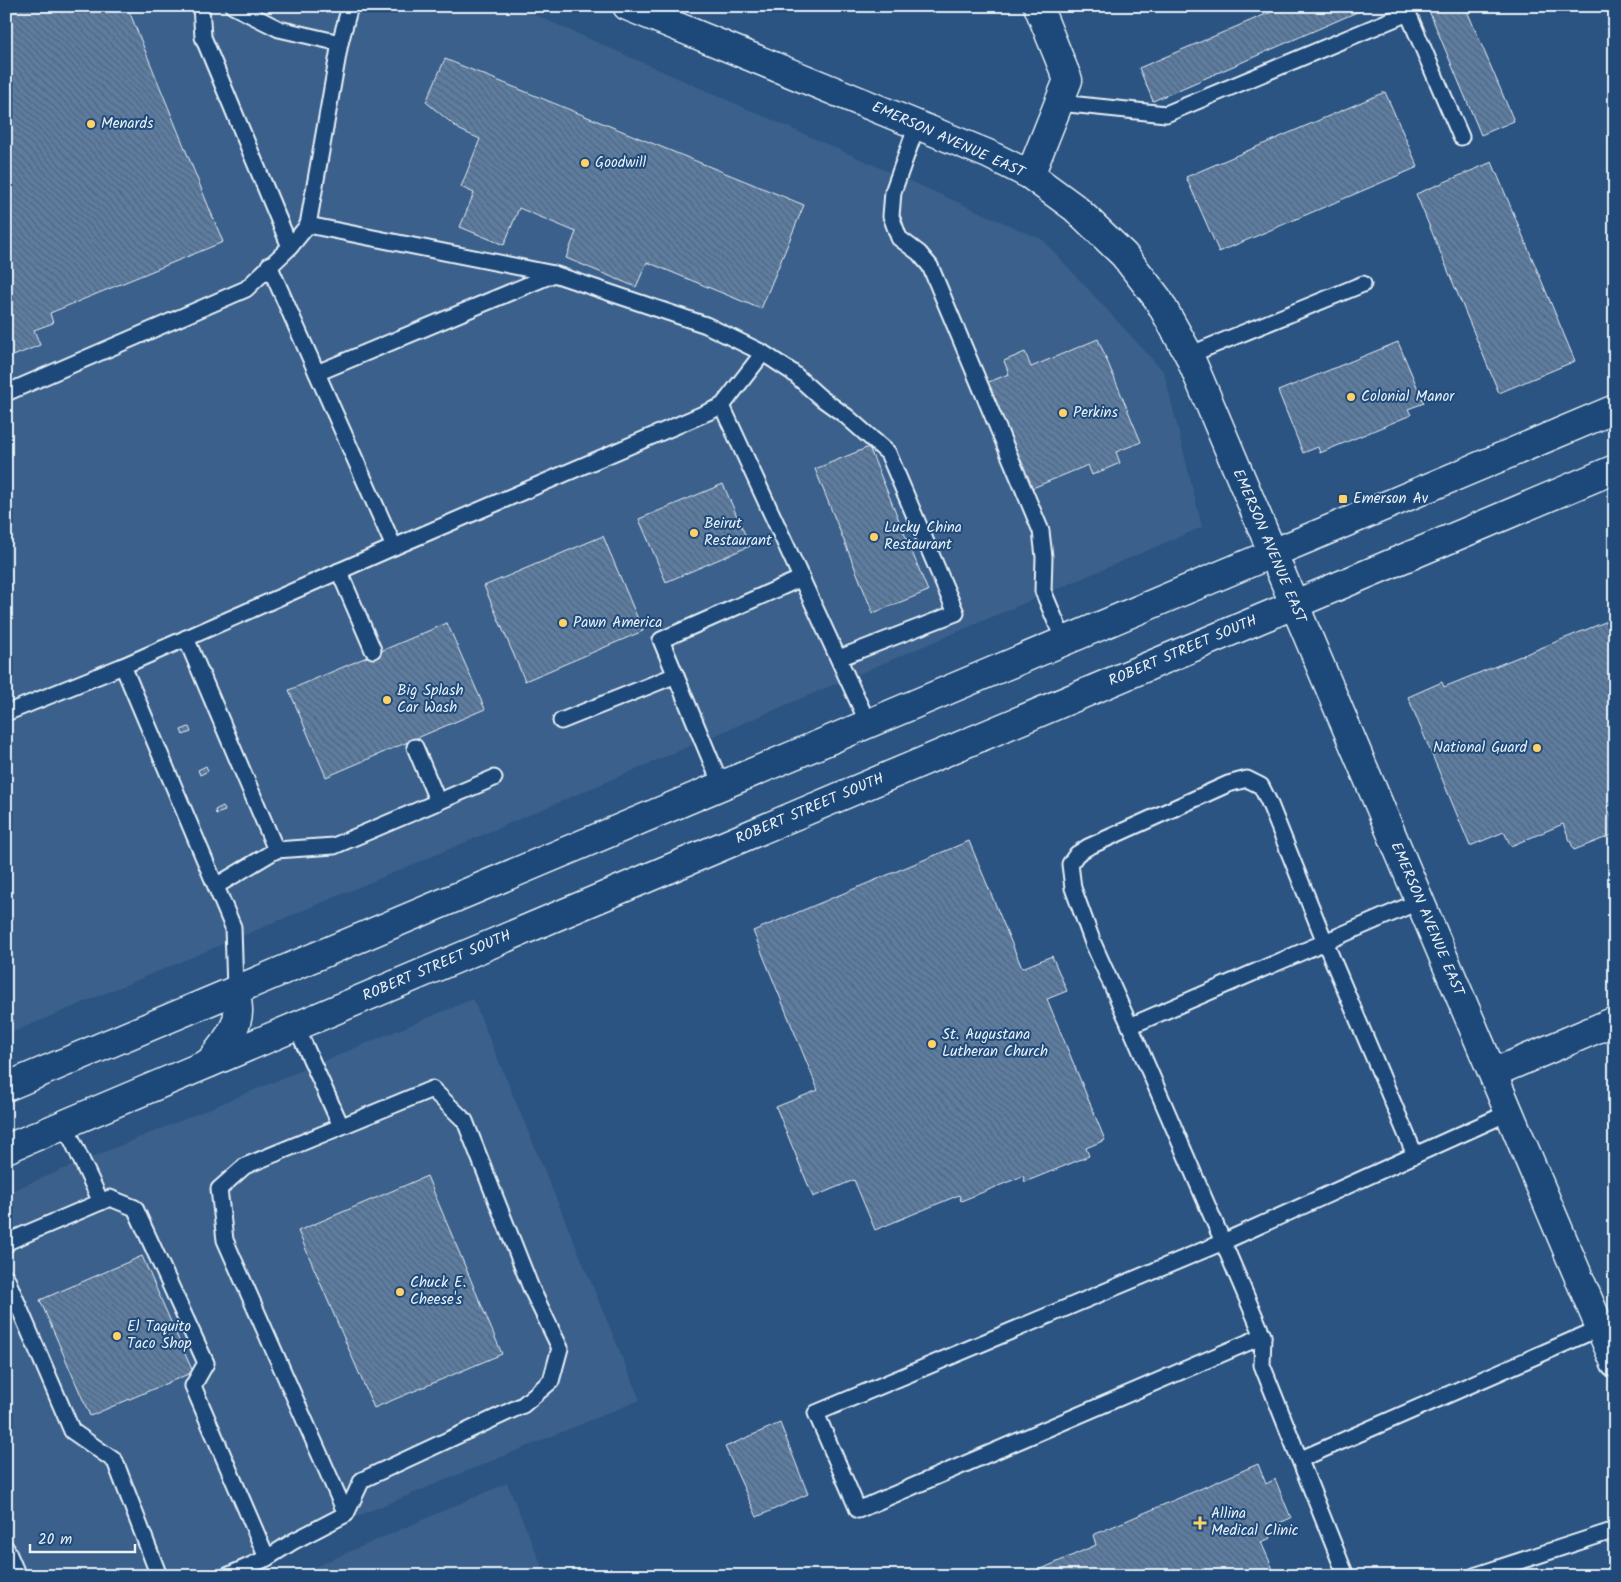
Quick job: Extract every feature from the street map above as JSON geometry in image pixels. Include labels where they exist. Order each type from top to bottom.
[{"type":"main road","name":"EMERSON AVENUE EAST","points":[[627,6],[988,154],[1030,175],[1075,208],[1124,255],[1158,299],[1189,354],[1615,1363]]},
{"type":"main road","points":[[1030,175],[1068,80],[1038,6]]},
{"type":"main road","points":[[6,1087],[1615,409]]},
{"type":"main road","name":"ROBERT STREET SOUTH","points":[[6,1149],[1615,469]]},
{"type":"main road","points":[[209,1063],[231,1033],[237,1018],[238,1010],[235,990]]},
{"type":"main road","points":[[1493,1073],[1615,1021]]},
{"type":"lane","points":[[201,6],[203,38],[290,247]]},
{"type":"lane","points":[[233,6],[279,29],[340,43]]},
{"type":"lane","points":[[6,393],[246,289],[290,247],[308,225],[340,43],[350,6]]},
{"type":"lane","points":[[1058,103],[1166,114],[1408,13],[1461,137]]},
{"type":"lane","points":[[917,125],[893,192],[891,216],[899,238],[919,253],[930,266],[1040,531],[1044,557],[1043,591],[1064,641]]},
{"type":"lane","points":[[308,225],[554,274],[706,325],[763,353],[792,372],[821,398],[846,416],[888,453],[956,613],[839,658]]},
{"type":"lane","points":[[269,265],[394,547]]},
{"type":"lane","points":[[317,373],[554,274]]},
{"type":"lane","points":[[1189,354],[1363,284]]},
{"type":"lane","points":[[6,713],[123,666],[722,406],[763,353]]},
{"type":"lane","points":[[722,406],[868,723]]},
{"type":"lane","points":[[339,571],[373,650]]},
{"type":"lane","points":[[721,785],[661,640],[802,578]]},
{"type":"lane","points":[[186,638],[276,850]]},
{"type":"lane","points":[[123,666],[232,927],[235,990]]},
{"type":"lane","points":[[560,721],[676,675]]},
{"type":"lane","points":[[415,747],[438,802]]},
{"type":"lane","points":[[216,886],[276,850],[334,846],[494,778]]},
{"type":"lane","points":[[1346,1576],[1262,1365],[1263,1336],[1093,943],[1073,888],[1070,864],[1077,854],[1088,847],[1228,784],[1247,779],[1261,786],[1415,1155]]},
{"type":"lane","points":[[1130,1026],[1420,901]]},
{"type":"lane","points":[[296,1026],[341,1126]]},
{"type":"lane","points":[[227,1576],[267,1558],[294,1541],[346,1514],[362,1480],[523,1405],[551,1381],[560,1348],[531,1288],[465,1121],[432,1089],[245,1166],[219,1190],[225,1240],[346,1514]]},
{"type":"lane","points":[[1263,1336],[858,1510],[816,1412],[1223,1242],[1510,1112]]},
{"type":"lane","points":[[65,1124],[101,1202]]},
{"type":"lane","points":[[6,1245],[6,1242],[110,1198],[135,1208],[206,1363],[193,1386],[267,1558]]},
{"type":"lane","points":[[6,1277],[72,1431],[115,1461],[159,1576]]},
{"type":"lane","points":[[1301,1459],[1600,1328]]},
{"type":"lane","points":[[1474,1576],[1615,1530]]},
{"type":"lane","points":[[6,1548],[18,1576]]},
{"type":"shaded area","points":[[6,6],[515,6],[1043,240],[1164,372],[1202,527],[426,859],[6,1035]]},
{"type":"shaded area","points":[[473,999],[640,1400],[212,1576],[6,1576],[6,1193]]},
{"type":"shaded area","points":[[507,1483],[546,1576],[294,1576]]},
{"type":"building","name":"Menards","points":[[6,6],[127,6],[223,242],[50,313],[53,323],[34,330],[40,345],[6,359]]},
{"type":"building","points":[[1285,6],[1371,6],[1153,101],[1139,68]]},
{"type":"building","points":[[1427,6],[1465,6],[1514,121],[1481,135]]},
{"type":"building","name":"Goodwill","points":[[445,59],[804,205],[761,309],[647,262],[636,287],[566,258],[576,232],[519,208],[504,245],[460,227],[474,193],[461,187],[480,139],[460,130],[426,102]]},
{"type":"building","points":[[1385,92],[1418,167],[1219,252],[1186,177]]},
{"type":"building","points":[[1492,162],[1575,361],[1499,393],[1416,194]]},
{"type":"building","name":"Perkins","points":[[1098,339],[1141,442],[1116,452],[1120,463],[1092,475],[1088,465],[1030,489],[986,383],[1009,374],[1004,361],[1025,352],[1031,367]]},
{"type":"building","name":"Colonial Manor","points":[[1398,342],[1424,403],[1408,409],[1411,415],[1320,453],[1318,447],[1303,453],[1278,391]]},
{"type":"building","name":"Lucky China Restaurant","points":[[869,447],[928,591],[873,613],[815,469]]},
{"type":"building","name":"Beirut Restaurant","points":[[723,484],[750,546],[666,582],[639,519]]},
{"type":"building","points":[[603,536],[643,631],[525,681],[484,586]]},
{"type":"building","points":[[1615,618],[1615,803],[1607,806],[1615,825],[1615,834],[1574,850],[1563,824],[1511,846],[1504,832],[1470,846],[1408,697],[1442,682],[1444,687]]},
{"type":"building","name":"Big Splash Car Wash","points":[[447,623],[485,709],[326,777],[289,690]]},
{"type":"building","points":[[189,727],[191,732],[183,735],[181,730]]},
{"type":"building","points":[[206,766],[208,771],[200,775],[198,770]]},
{"type":"building","points":[[223,806],[225,811],[216,814],[215,810]]},
{"type":"building","name":"St. Augustana Lutheran Church","points":[[969,841],[1022,968],[1052,956],[1067,991],[1047,999],[1105,1140],[1086,1148],[1089,1156],[1025,1182],[1023,1176],[961,1201],[959,1195],[875,1230],[854,1180],[813,1197],[776,1107],[818,1090],[753,931]]},
{"type":"building","name":"Chuck E. Cheese's","points":[[427,1176],[502,1354],[374,1408],[298,1231]]},
{"type":"building","name":"El Taquito Taco Shop","points":[[142,1256],[193,1372],[90,1416],[40,1300]]},
{"type":"building","points":[[780,1423],[808,1494],[757,1517],[725,1447]]},
{"type":"building","name":"Allina Medical Clinic","points":[[1258,1464],[1266,1484],[1275,1479],[1291,1518],[1267,1528],[1271,1538],[1261,1542],[1276,1576],[1041,1576],[1039,1570],[1096,1545],[1093,1535]]},
{"type":"place","name":"Menards","points":[[91,124]]},
{"type":"place","name":"Goodwill","points":[[585,163]]},
{"type":"place","name":"Colonial Manor","points":[[1351,397]]},
{"type":"place","name":"Perkins","points":[[1063,413]]},
{"type":"place","name":"Emerson Av","points":[[1343,499]]},
{"type":"place","name":"Beirut Restaurant","points":[[694,533]]},
{"type":"place","name":"Lucky China Restaurant","points":[[874,537]]},
{"type":"place","name":"Pawn America","points":[[563,623]]},
{"type":"place","name":"Big Splash Car Wash","points":[[387,700]]},
{"type":"place","name":"National Guard","points":[[1537,748]]},
{"type":"place","name":"St. Augustana Lutheran Church","points":[[932,1044]]},
{"type":"place","name":"Chuck E. Cheese's","points":[[400,1292]]},
{"type":"place","name":"El Taquito Taco Shop","points":[[117,1336]]},
{"type":"place","name":"Allina Medical Clinic","points":[[1200,1523]]}]
